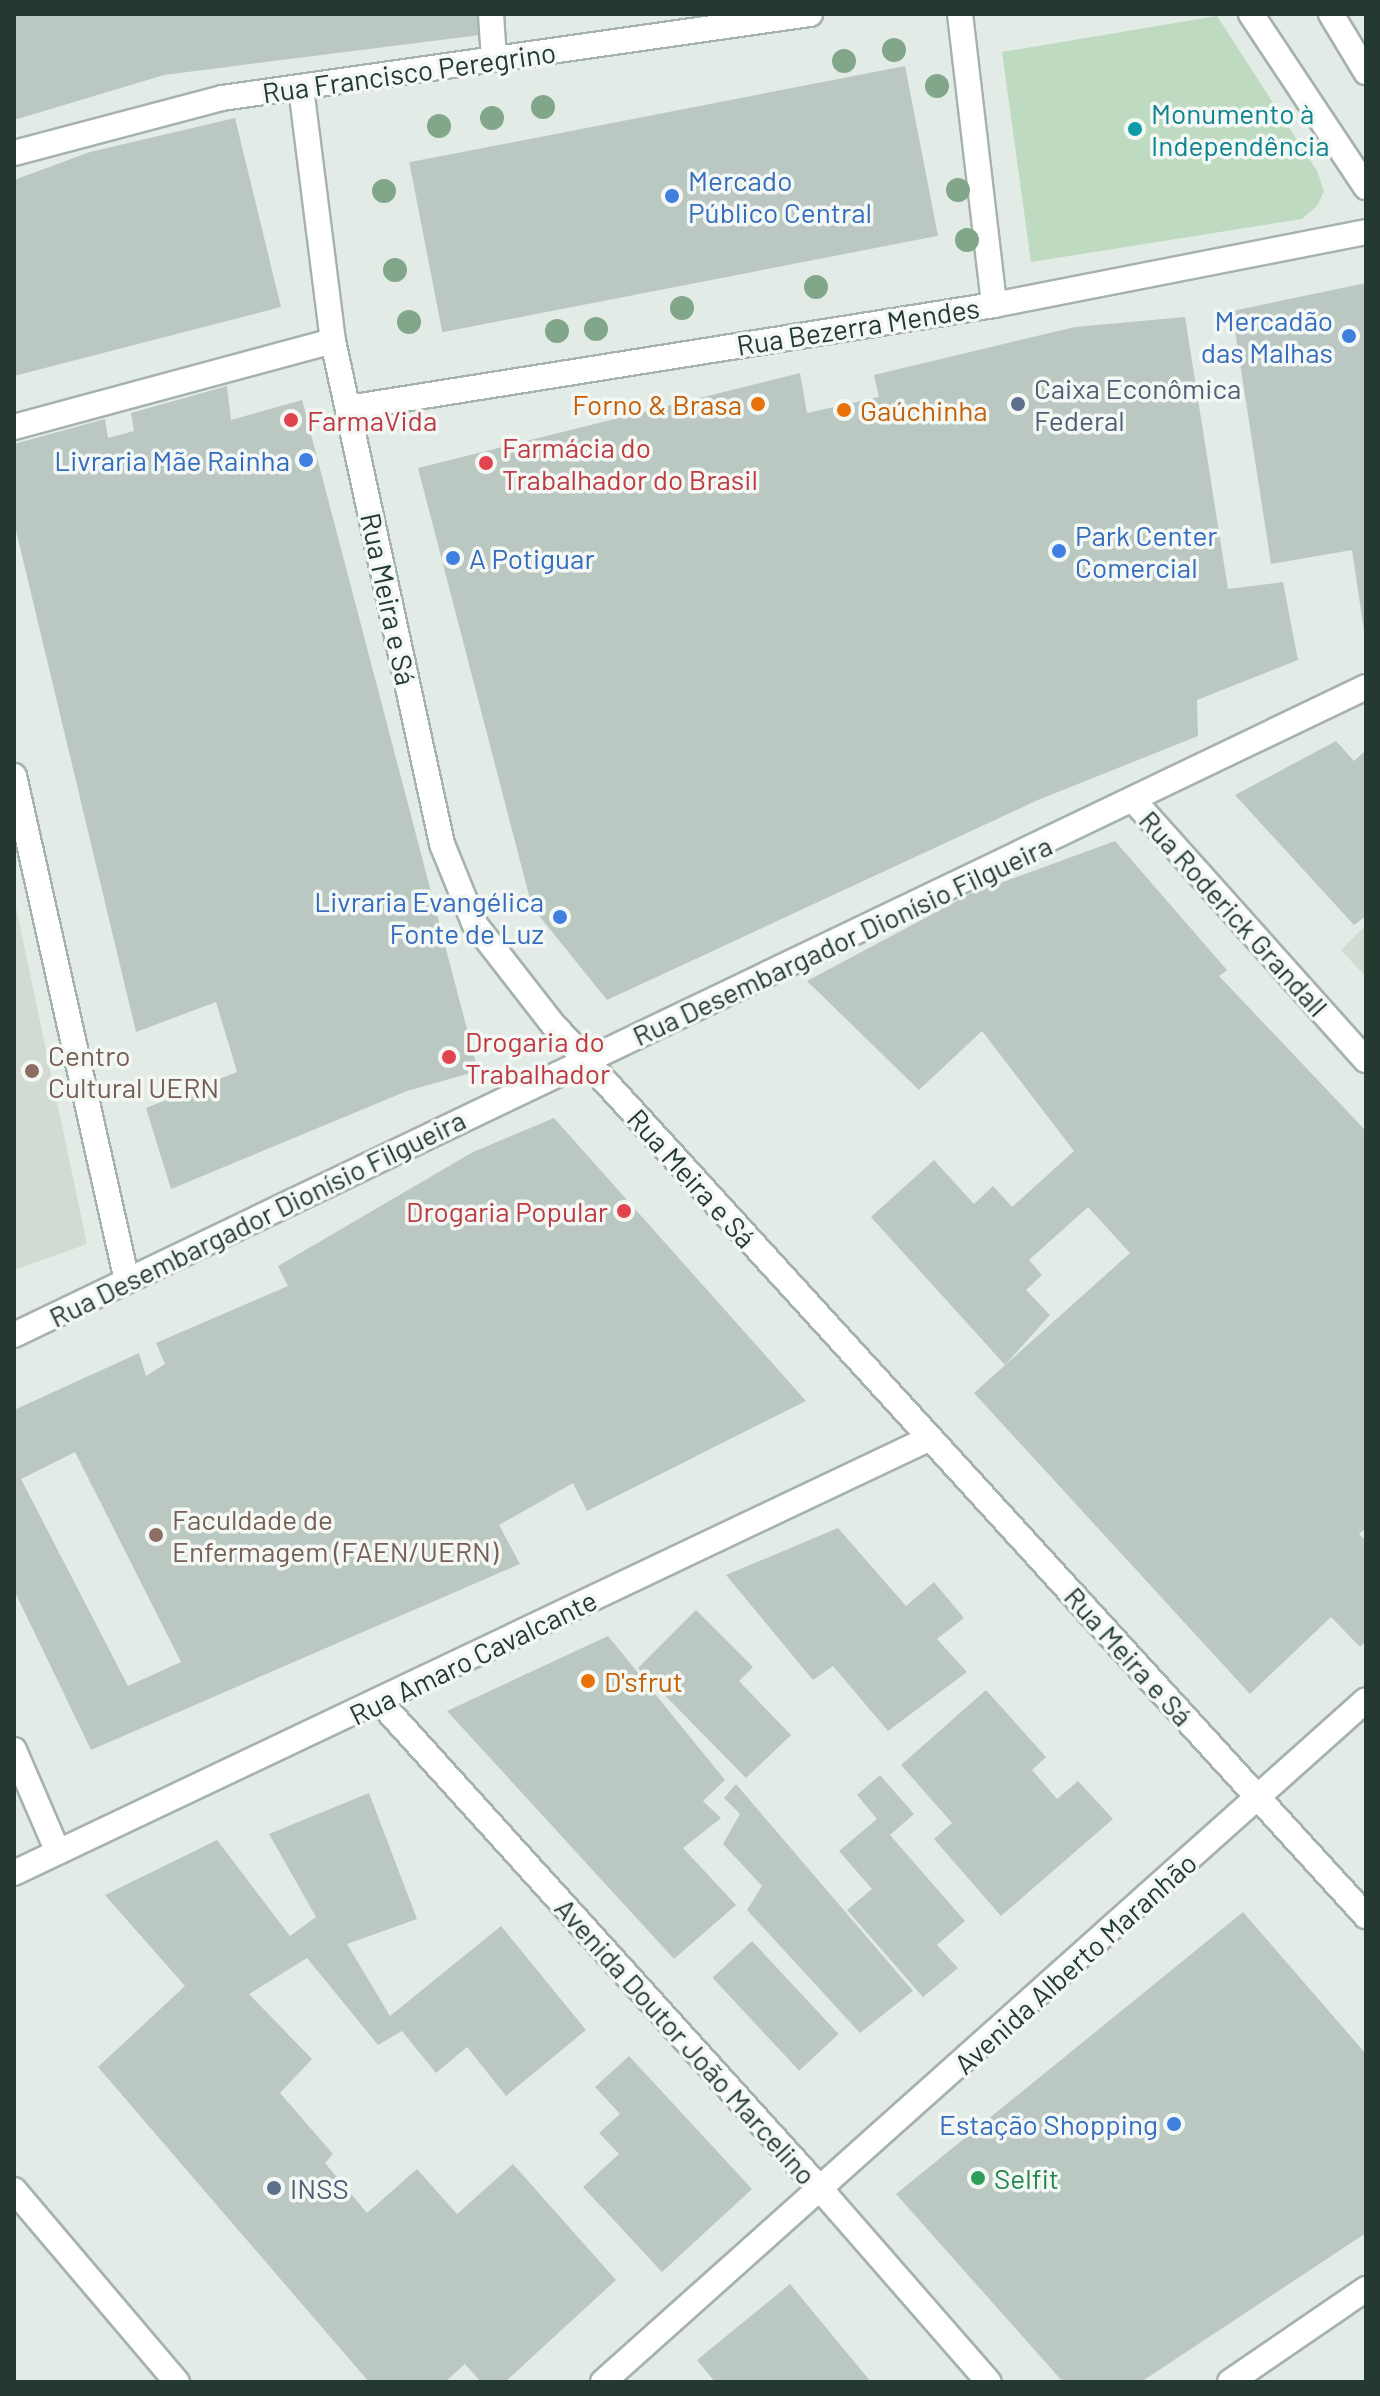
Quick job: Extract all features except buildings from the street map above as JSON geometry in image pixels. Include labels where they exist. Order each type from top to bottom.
[{"type":"street","points":[[491,14],[494,59]]},
{"type":"street","name":"Rua Francisco Peregrino","points":[[14,153],[222,98],[494,59],[734,20],[810,14]]},
{"type":"street","points":[[960,14],[994,305]]},
{"type":"street","points":[[1251,14],[1366,187]]},
{"type":"street","points":[[1331,14],[1366,72]]},
{"type":"street","name":"Rua Meira e Sá","points":[[301,88],[333,341],[442,844],[474,923],[588,1060],[1366,1916]]},
{"type":"street","name":"Rua Bezerra Mendes","points":[[348,408],[994,305],[1366,232]]},
{"type":"street","points":[[14,427],[333,341]]},
{"type":"street","name":"Rua Desembargador Dionísio Filgueira","points":[[14,1335],[1135,802],[1366,687]]},
{"type":"street","points":[[14,776],[127,1281]]},
{"type":"street","name":"Rua Roderick Grandall","points":[[1135,802],[1366,1060]]},
{"type":"street","name":"Rua Amaro Cavalcante","points":[[14,1873],[380,1702],[930,1438]]},
{"type":"street","name":"Avenida Alberto Maranhão","points":[[603,2382],[823,2192],[1366,1700]]},
{"type":"street","name":"Avenida Doutor João Marcelino","points":[[380,1702],[823,2192],[989,2382]]},
{"type":"street","points":[[14,1750],[58,1852]]},
{"type":"street","points":[[14,2190],[177,2382]]},
{"type":"street","points":[[1230,2382],[1366,2289]]},
{"type":"shaded area","name":"Centro Cultural UERN","points":[[14,898],[87,1244],[14,1270]]},
{"type":"shaded area","points":[[1366,925],[1366,977],[1341,950]]},
{"type":"green space","points":[[1217,16],[1317,171],[1324,191],[1317,206],[1302,219],[1031,262],[1002,52]]},
{"type":"place","name":"Monumento à Independência","points":[[1135,129]]},
{"type":"place","name":"Mercado Público Central","points":[[672,196]]},
{"type":"place","name":"Mercadão das Malhas","points":[[1349,336]]},
{"type":"place","name":"Forno & Brasa","points":[[758,404]]},
{"type":"place","name":"Caixa Econômica Federal","points":[[1018,404]]},
{"type":"place","name":"Gaúchinha","points":[[844,410]]},
{"type":"place","name":"FarmaVida","points":[[291,420]]},
{"type":"place","name":"Livraria Mãe Rainha","points":[[306,460]]},
{"type":"place","name":"Farmácia do Trabalhador do Brasil","points":[[486,463]]},
{"type":"place","name":"Park Center Comercial","points":[[1059,551]]},
{"type":"place","name":"A Potiguar","points":[[453,558]]},
{"type":"place","name":"Livraria Evangélica Fonte de Luz","points":[[560,917]]},
{"type":"place","name":"Drogaria do Trabalhador","points":[[449,1057]]},
{"type":"place","name":"Centro Cultural UERN","points":[[32,1071]]},
{"type":"place","name":"Drogaria Popular","points":[[624,1211]]},
{"type":"place","name":"Faculdade de Enfermagem (FAEN/UERN)","points":[[156,1535]]},
{"type":"place","name":"D'sfrut","points":[[588,1681]]},
{"type":"place","name":"Estação Shopping","points":[[1174,2124]]},
{"type":"place","name":"Selfit","points":[[978,2178]]},
{"type":"place","name":"INSS","points":[[274,2188]]}]
